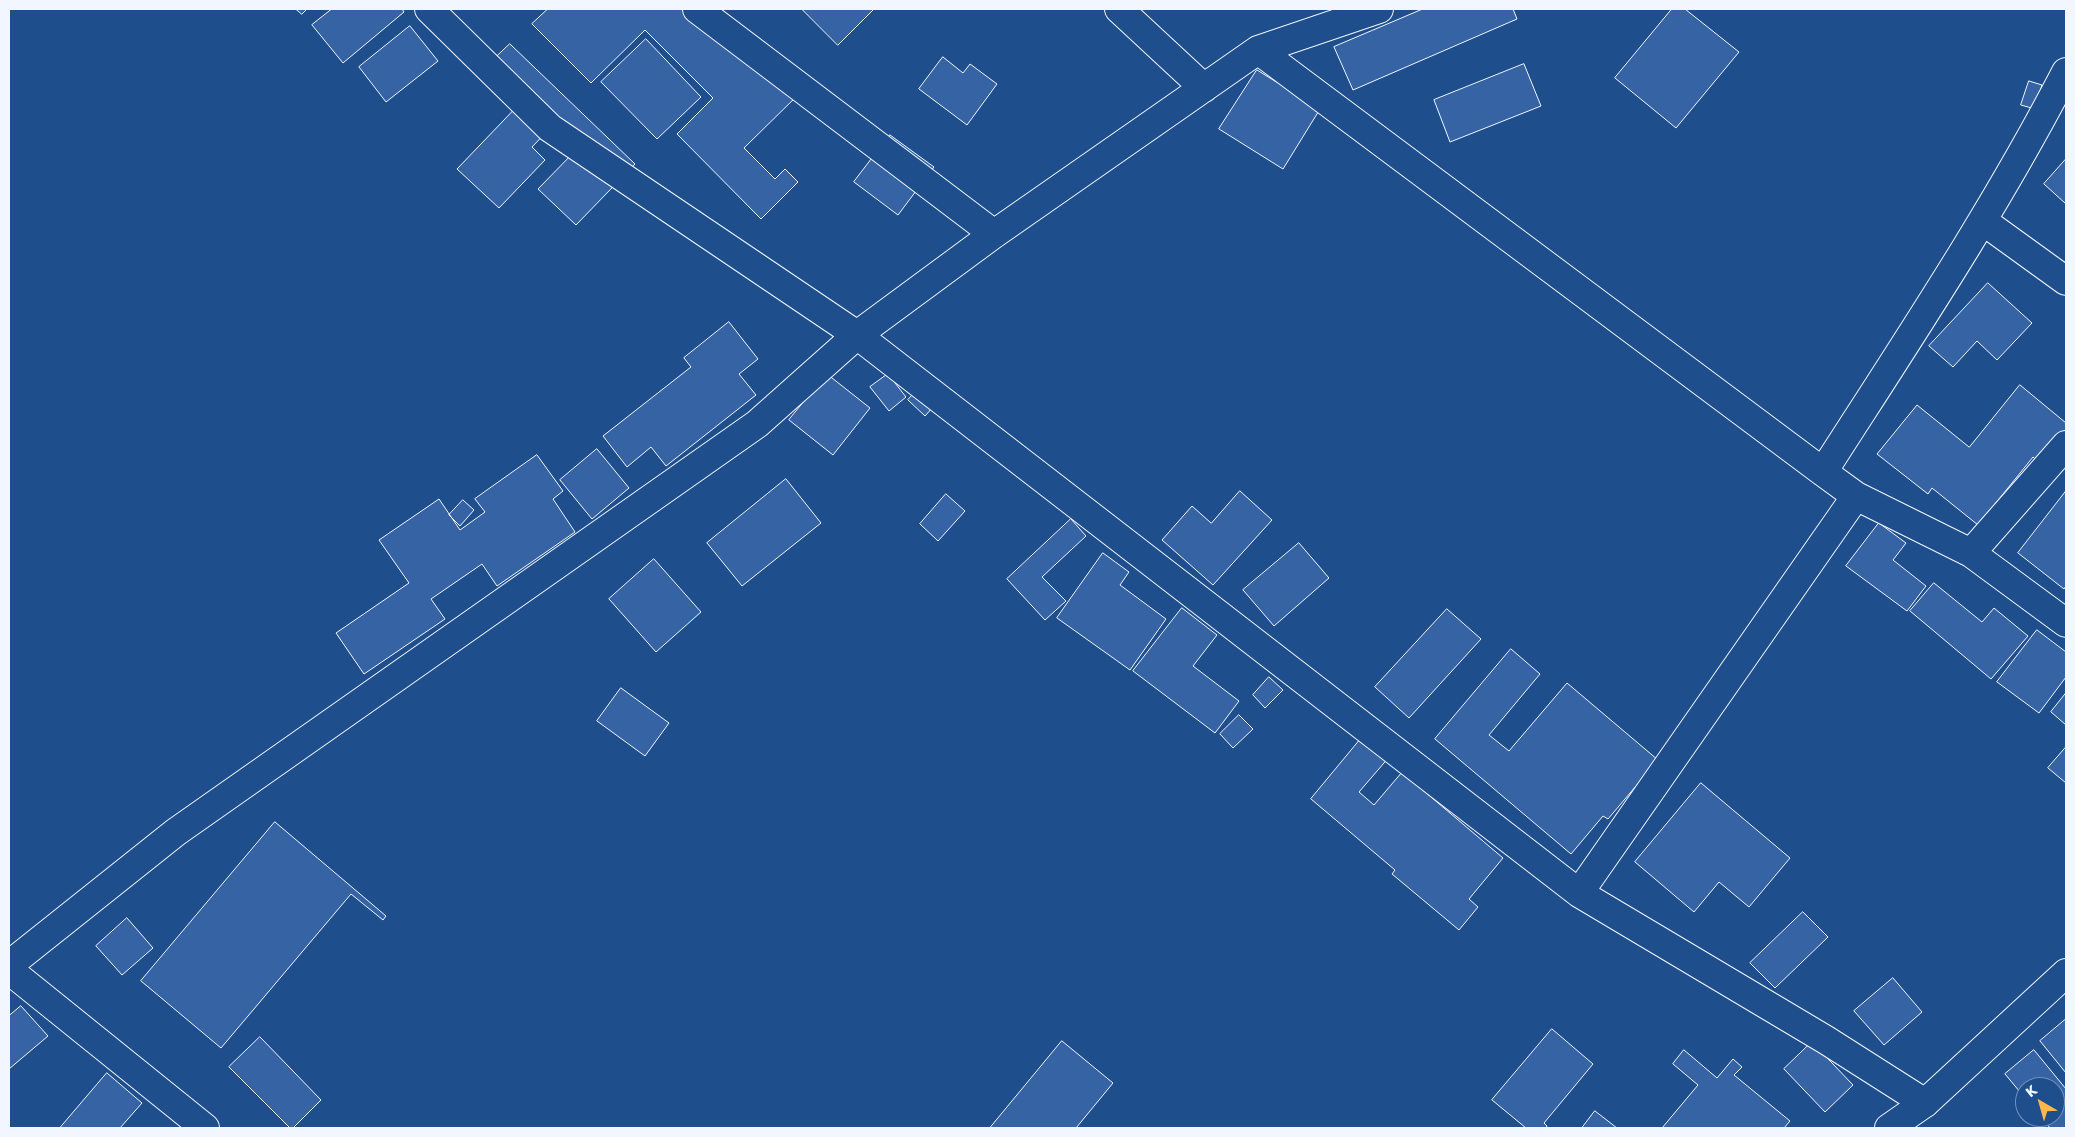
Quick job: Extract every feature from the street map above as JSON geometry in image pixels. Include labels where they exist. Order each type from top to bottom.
[{"type":"street","points":[[429,9],[550,128],[857,335],[1579,893],[1826,1040],[1925,1103]]},
{"type":"street","points":[[698,9],[994,234]]},
{"type":"street","points":[[1119,9],[1204,88]]},
{"type":"street","points":[[9,965],[176,832],[757,424],[857,335],[994,234],[1258,50],[1379,9]]},
{"type":"street","points":[[1258,50],[1856,496],[1971,553],[2066,623]]},
{"type":"street","points":[[1823,472],[1983,221],[2033,136],[2066,72]]},
{"type":"street","points":[[1983,221],[2066,280]]},
{"type":"street","points":[[1971,553],[2066,445]]},
{"type":"street","points":[[1579,893],[1856,496]]},
{"type":"street","points":[[9,970],[205,1128]]},
{"type":"street","points":[[1889,1128],[1925,1103],[2066,973]]},
{"type":"building","points":[[296,9],[307,9],[302,14]]},
{"type":"building","points":[[332,9],[402,9],[404,12],[343,63],[312,25]]},
{"type":"building","points":[[548,9],[717,9],[801,92],[744,148],[775,179],[785,169],[798,182],[761,219],[677,134],[713,98],[645,30],[591,83],[532,24]]},
{"type":"building","points":[[802,9],[874,9],[838,45]]},
{"type":"building","points":[[1423,9],[1513,9],[1517,19],[1353,90],[1334,47]]},
{"type":"building","points":[[1672,9],[1685,9],[1739,52],[1676,128],[1615,78]]},
{"type":"building","points":[[410,26],[438,61],[386,102],[359,67]]},
{"type":"building","points":[[646,39],[701,97],[657,139],[601,82]]},
{"type":"building","points":[[510,44],[635,164],[576,225],[538,189],[577,149],[553,125],[532,147],[545,160],[499,208],[457,169],[526,97],[491,62]]},
{"type":"building","points":[[943,57],[963,73],[970,64],[997,84],[967,125],[919,89]]},
{"type":"building","points":[[1524,64],[1541,106],[1450,142],[1434,100]]},
{"type":"building","points":[[1257,70],[1320,109],[1283,169],[1219,129]]},
{"type":"building","points":[[2029,81],[2042,85],[2035,109],[2021,105]]},
{"type":"building","points":[[890,135],[934,167],[898,215],[854,182]]},
{"type":"building","points":[[2066,159],[2066,204],[2044,184]]},
{"type":"building","points":[[1988,283],[2032,323],[1997,360],[1977,341],[1953,367],[1929,346]]},
{"type":"building","points":[[729,322],[758,359],[739,374],[756,395],[666,466],[651,447],[627,467],[603,436],[691,367],[684,358]]},
{"type":"building","points":[[827,374],[870,408],[833,455],[789,420]]},
{"type":"building","points":[[888,374],[906,397],[889,411],[870,387]]},
{"type":"building","points":[[2020,385],[2066,423],[2066,434],[2042,465],[2033,457],[1978,525],[1932,488],[1928,494],[1877,454],[1917,405],[1969,447]]},
{"type":"building","points":[[917,390],[933,407],[925,416],[908,400]]},
{"type":"building","points":[[597,449],[629,488],[592,519],[560,480]]},
{"type":"building","points":[[537,455],[563,491],[553,499],[575,532],[497,586],[482,564],[431,599],[445,619],[364,674],[336,633],[409,583],[379,540],[439,499],[460,530],[485,512],[475,499]]},
{"type":"building","points":[[786,479],[821,523],[742,586],[707,543]]},
{"type":"building","points":[[1240,491],[1272,520],[1213,585],[1162,540],[1192,506],[1211,523]]},
{"type":"building","points":[[2066,491],[2066,586],[2064,589],[2018,553]]},
{"type":"building","points":[[946,494],[965,511],[938,541],[920,524]]},
{"type":"building","points":[[463,500],[474,510],[460,526],[449,515]]},
{"type":"building","points":[[1071,519],[1086,536],[1042,577],[1066,601],[1045,620],[1007,579]]},
{"type":"building","points":[[1879,523],[1906,543],[1893,560],[1926,586],[1907,611],[1846,566]]},
{"type":"building","points":[[1299,543],[1329,578],[1274,626],[1243,590]]},
{"type":"building","points":[[1103,553],[1129,572],[1120,585],[1166,619],[1130,670],[1057,618]]},
{"type":"building","points":[[654,559],[701,612],[656,652],[609,599]]},
{"type":"building","points":[[1934,583],[1982,622],[1994,608],[2028,636],[1991,679],[1910,611]]},
{"type":"building","points":[[1182,608],[1217,635],[1193,666],[1239,701],[1215,733],[1133,671]]},
{"type":"building","points":[[1447,609],[1481,639],[1409,718],[1375,687]]},
{"type":"building","points":[[2037,630],[2066,652],[2066,677],[2039,713],[1997,682]]},
{"type":"building","points":[[1511,649],[1540,674],[1489,735],[1509,751],[1567,683],[1658,760],[1608,819],[1603,816],[1571,854],[1435,739]]},
{"type":"building","points":[[1269,677],[1283,690],[1265,708],[1253,695]]},
{"type":"building","points":[[621,688],[669,723],[645,756],[597,721]]},
{"type":"building","points":[[2066,693],[2066,725],[2051,712]]},
{"type":"building","points":[[1239,715],[1253,729],[1233,748],[1220,734]]},
{"type":"building","points":[[1364,735],[1390,756],[1359,792],[1374,805],[1414,758],[1430,772],[1418,786],[1503,858],[1469,899],[1478,907],[1459,930],[1392,874],[1395,870],[1311,799]]},
{"type":"building","points":[[2066,747],[2066,783],[2048,768]]},
{"type":"building","points":[[1701,783],[1790,858],[1749,907],[1719,882],[1694,912],[1635,862]]},
{"type":"building","points":[[275,822],[386,916],[383,920],[351,894],[221,1048],[141,981]]},
{"type":"building","points":[[1803,912],[1828,937],[1775,988],[1750,963]]},
{"type":"building","points":[[127,918],[153,948],[122,975],[96,946]]},
{"type":"building","points":[[1893,978],[1922,1012],[1884,1045],[1854,1011]]},
{"type":"building","points":[[21,1006],[48,1036],[9,1069],[9,1016]]},
{"type":"building","points":[[2066,1019],[2066,1073],[2040,1041]]},
{"type":"building","points":[[1552,1029],[1593,1064],[1544,1123],[1547,1126],[1546,1128],[1526,1128],[1492,1100]]},
{"type":"building","points":[[260,1037],[321,1100],[293,1128],[290,1128],[229,1067]]},
{"type":"building","points":[[1062,1041],[1113,1083],[1076,1128],[990,1128]]},
{"type":"building","points":[[1812,1042],[1853,1085],[1825,1112],[1784,1069]]},
{"type":"building","points":[[1684,1050],[1717,1078],[1733,1059],[1742,1067],[1734,1075],[1790,1121],[1784,1128],[1662,1128],[1698,1085],[1673,1064]]},
{"type":"building","points":[[2034,1050],[2056,1077],[2015,1077],[2015,1086],[2005,1074]]},
{"type":"building","points":[[107,1073],[142,1103],[120,1128],[60,1128]]},
{"type":"building","points":[[2065,1088],[2066,1128],[2050,1128],[2065,1127]]},
{"type":"building","points":[[1595,1111],[1617,1128],[1582,1128]]}]
